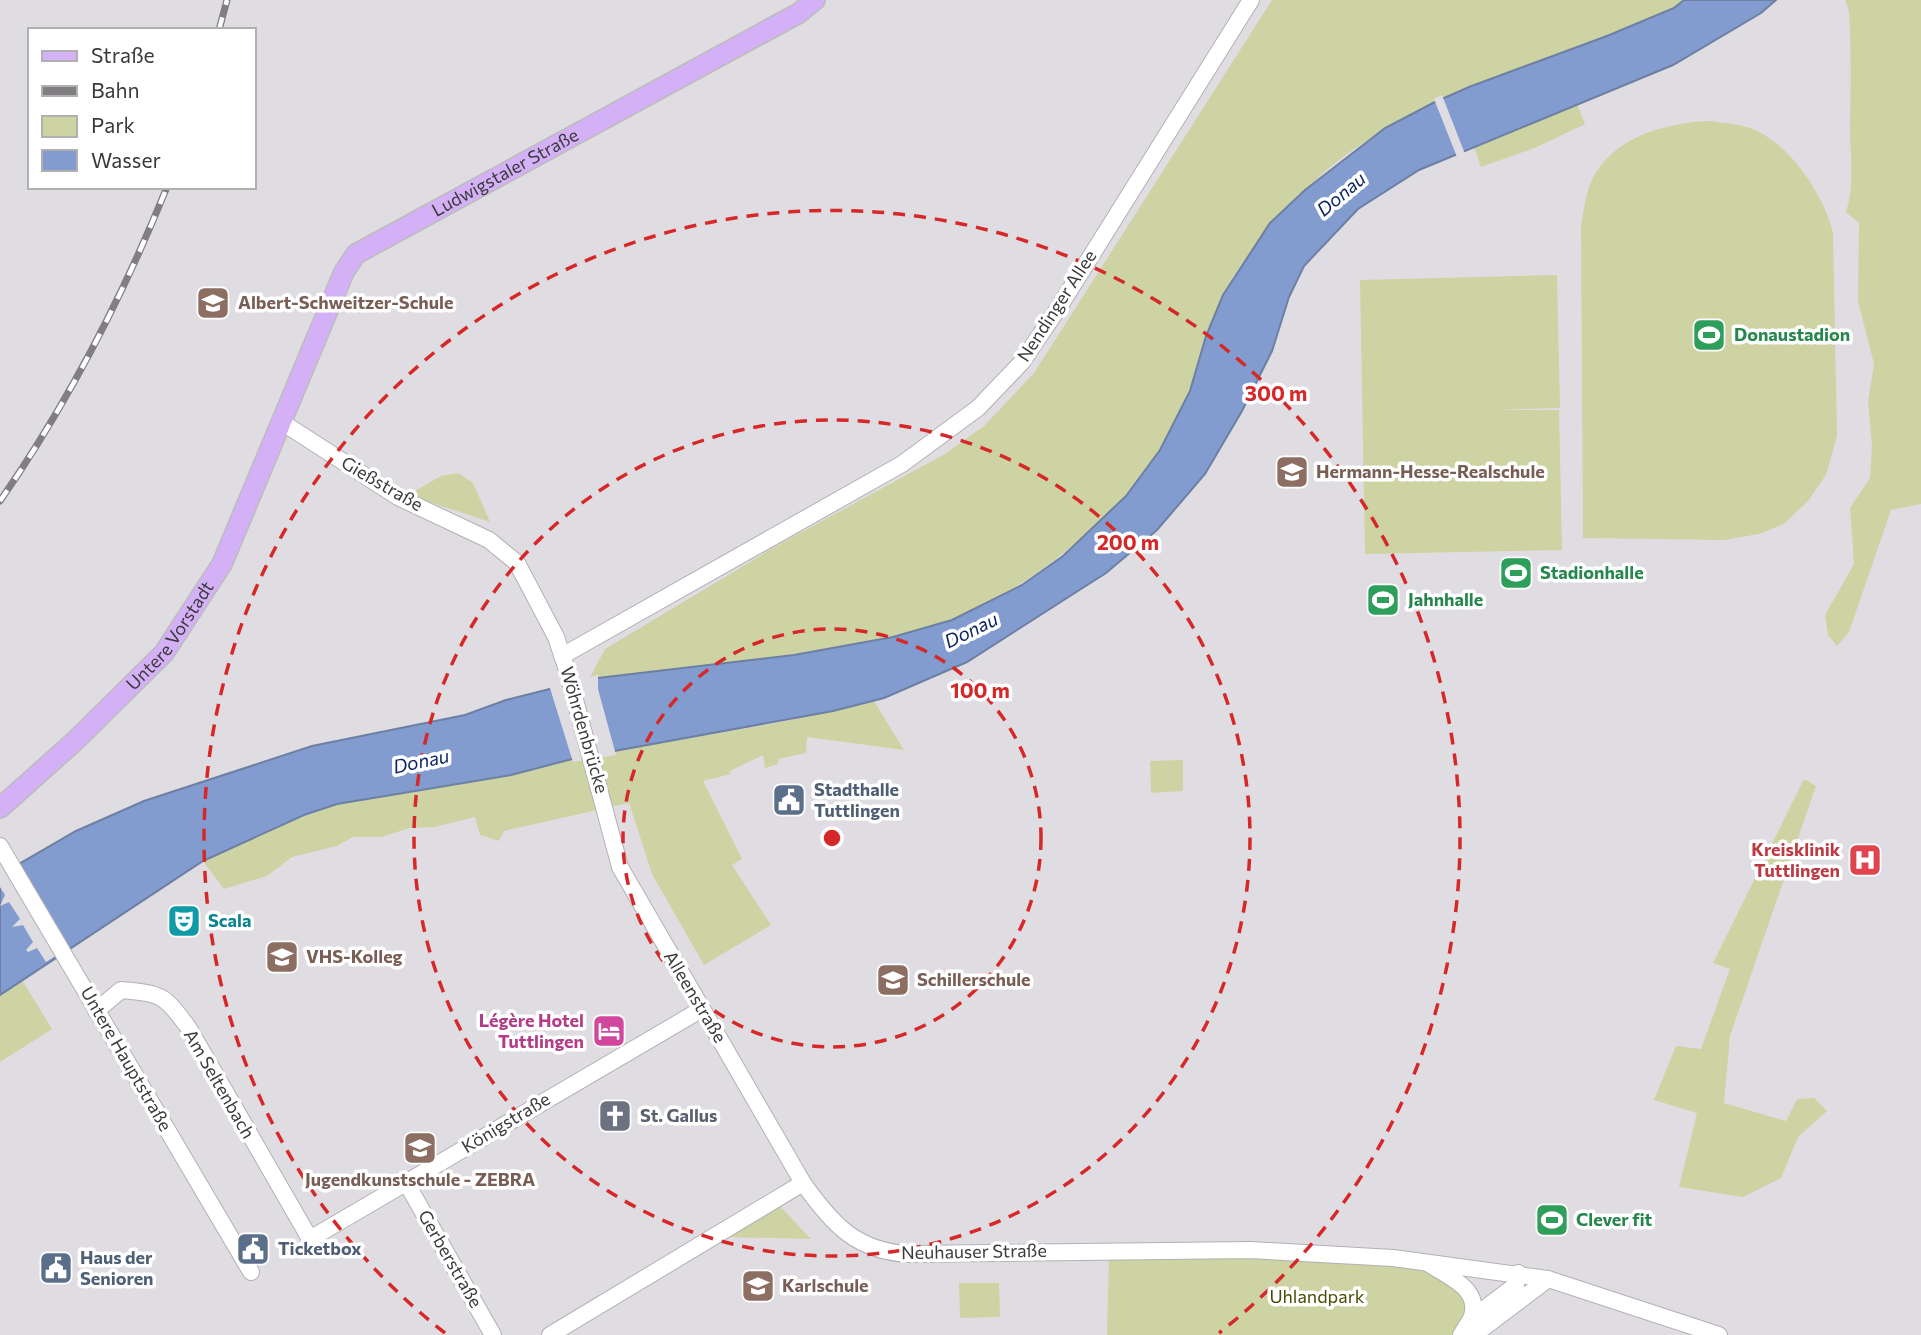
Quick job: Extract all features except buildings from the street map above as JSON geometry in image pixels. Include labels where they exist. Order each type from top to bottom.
[{"type":"main road","name":"Ludwigstaler Straße","points":[[279,421],[344,272],[356,254],[790,18],[815,0]]},
{"type":"main road","name":"Untere Vorstadt","points":[[0,808],[75,741],[175,640],[222,564],[279,421]]},
{"type":"street","name":"Nendinger Allee","points":[[562,656],[902,464],[978,408],[1022,362],[1061,304],[1251,0]]},
{"type":"street","name":"Gießstraße","points":[[279,421],[398,497],[489,540],[517,563],[562,656]]},
{"type":"street","name":"Wöhrdenbrücke","points":[[562,656],[605,804]]},
{"type":"street","name":"Alleenstraße","points":[[605,804],[620,867],[803,1183]]},
{"type":"street","name":"Untere Hauptstraße","points":[[1,847],[251,1272]]},
{"type":"street","name":"Am Seltenbach","points":[[96,1011],[121,990],[158,993],[172,1006],[188,1027],[310,1239]]},
{"type":"street","name":"Königstraße","points":[[310,1239],[702,1009]]},
{"type":"street","name":"Neuhauser Straße","points":[[803,1183],[844,1232],[861,1244],[890,1253],[1250,1250],[1429,1262],[1548,1279],[1718,1335]]},
{"type":"street","points":[[550,1335],[803,1183]]},
{"type":"street","name":"Gerberstraße","points":[[407,1184],[493,1335]]},
{"type":"street","name":"Neuhauser Straße","points":[[1429,1262],[1459,1281],[1469,1292],[1474,1313],[1473,1327]]},
{"type":"street","points":[[1473,1327],[1516,1285],[1518,1273]]},
{"type":"street","points":[[1461,1335],[1548,1279]]},
{"type":"green space","points":[[1272,0],[1684,0],[1649,20],[1437,103],[1368,140],[1335,163],[1283,213],[1228,285],[1212,321],[1188,397],[1149,467],[1081,539],[1012,589],[955,619],[902,635],[783,656],[589,679],[605,649],[778,545],[945,454],[984,426],[1034,373]]},
{"type":"green space","points":[[1845,0],[1921,0],[1921,504],[1891,510],[1849,632],[1837,646],[1828,635],[1825,615],[1854,564],[1850,508],[1870,478],[1872,446],[1868,402],[1874,364],[1858,301],[1859,223],[1846,212],[1851,189],[1851,65],[1849,11]]},
{"type":"green space","points":[[1577,104],[1585,124],[1537,147],[1481,167],[1474,147]]},
{"type":"green space","name":"Donaustadion","points":[[1711,121],[1750,128],[1778,145],[1791,157],[1813,187],[1833,233],[1837,436],[1826,475],[1808,501],[1784,524],[1759,534],[1724,540],[1583,538],[1581,225],[1587,192],[1600,166],[1626,143],[1659,129]]},
{"type":"green space","points":[[1557,275],[1560,408],[1493,410],[1559,410],[1562,550],[1365,554],[1360,280]]},
{"type":"green space","points":[[458,473],[473,483],[490,522],[408,495],[441,476]]},
{"type":"green space","points":[[874,701],[904,750],[807,737],[806,753],[778,759],[778,764],[765,768],[763,755],[730,771],[731,774],[703,781],[742,859],[732,865],[771,925],[704,965],[652,874],[629,803],[504,831],[499,841],[480,835],[475,817],[435,827],[410,828],[381,837],[353,837],[337,846],[292,857],[267,876],[224,889],[203,861],[231,845],[337,804],[511,775],[576,758],[777,723]]},
{"type":"green space","points":[[1183,760],[1183,791],[1151,793],[1150,761]]},
{"type":"green space","points":[[1804,779],[1816,786],[1730,1036],[1724,1103],[1786,1121],[1797,1099],[1814,1098],[1827,1111],[1798,1137],[1781,1178],[1743,1197],[1679,1187],[1697,1113],[1654,1100],[1676,1046],[1701,1049],[1730,969],[1713,963]]},
{"type":"green space","points":[[22,980],[52,1029],[0,1062],[0,995]]},
{"type":"green space","points":[[780,1206],[811,1239],[725,1237]]},
{"type":"green space","name":"Uhlandpark","points":[[1109,1256],[1237,1256],[1404,1265],[1434,1272],[1467,1298],[1464,1325],[1452,1335],[1107,1335]]},
{"type":"green space","points":[[959,1283],[999,1283],[1000,1317],[960,1318]]},
{"type":"water","name":"Donau","points":[[1684,0],[1776,0],[1761,13],[1673,65],[1419,170],[1358,209],[1304,266],[1289,297],[1272,351],[1242,411],[1205,474],[1157,530],[1106,573],[967,662],[884,698],[833,711],[576,758],[511,775],[337,804],[304,815],[203,861],[0,995],[0,875],[76,831],[144,801],[312,746],[465,715],[506,700],[589,679],[794,655],[893,637],[952,620],[1022,585],[1063,556],[1126,496],[1160,450],[1190,391],[1206,336],[1223,295],[1270,223],[1305,190],[1385,128],[1433,103],[1607,36],[1674,8]]},
{"type":"pier","points":[[1442,95],[1465,154],[1457,157],[1434,99]]},
{"type":"pier","points":[[598,675],[598,689],[616,755],[573,762],[549,685]]},
{"type":"pier","points":[[18,861],[69,947],[46,962],[37,948],[28,952],[26,950],[33,942],[23,925],[12,927],[20,919],[9,902],[0,906],[5,895],[0,887],[0,871]]},
{"type":"railway","points":[[220,28],[227,0]]},
{"type":"railway","points":[[0,501],[25,464],[92,349],[166,189]]},
{"type":"place","name":"Albert-Schweitzer-Schule","points":[[213,303]]},
{"type":"place","name":"Donaustadion","points":[[1709,335]]},
{"type":"place","name":"Hermann-Hesse-Realschule","points":[[1292,472]]},
{"type":"place","name":"Stadionhalle","points":[[1516,573]]},
{"type":"place","name":"Jahnhalle","points":[[1383,600]]},
{"type":"place","name":"Stadthalle Tuttlingen","points":[[789,800]]},
{"type":"place","name":"Kreisklinik Tuttlingen","points":[[1865,860]]},
{"type":"place","name":"Scala","points":[[184,921]]},
{"type":"place","name":"VHS-Kolleg","points":[[282,957]]},
{"type":"place","name":"Schillerschule","points":[[893,980]]},
{"type":"place","name":"Légère Hotel Tuttlingen","points":[[609,1031]]},
{"type":"place","name":"St. Gallus","points":[[615,1116]]},
{"type":"place","name":"Jugendkunstschule - ZEBRA","points":[[420,1148]]},
{"type":"place","name":"Clever fit","points":[[1552,1220]]},
{"type":"place","name":"Ticketbox","points":[[253,1249]]},
{"type":"place","name":"Haus der Senioren","points":[[56,1268]]},
{"type":"place","name":"Karlschule","points":[[758,1286]]}]
